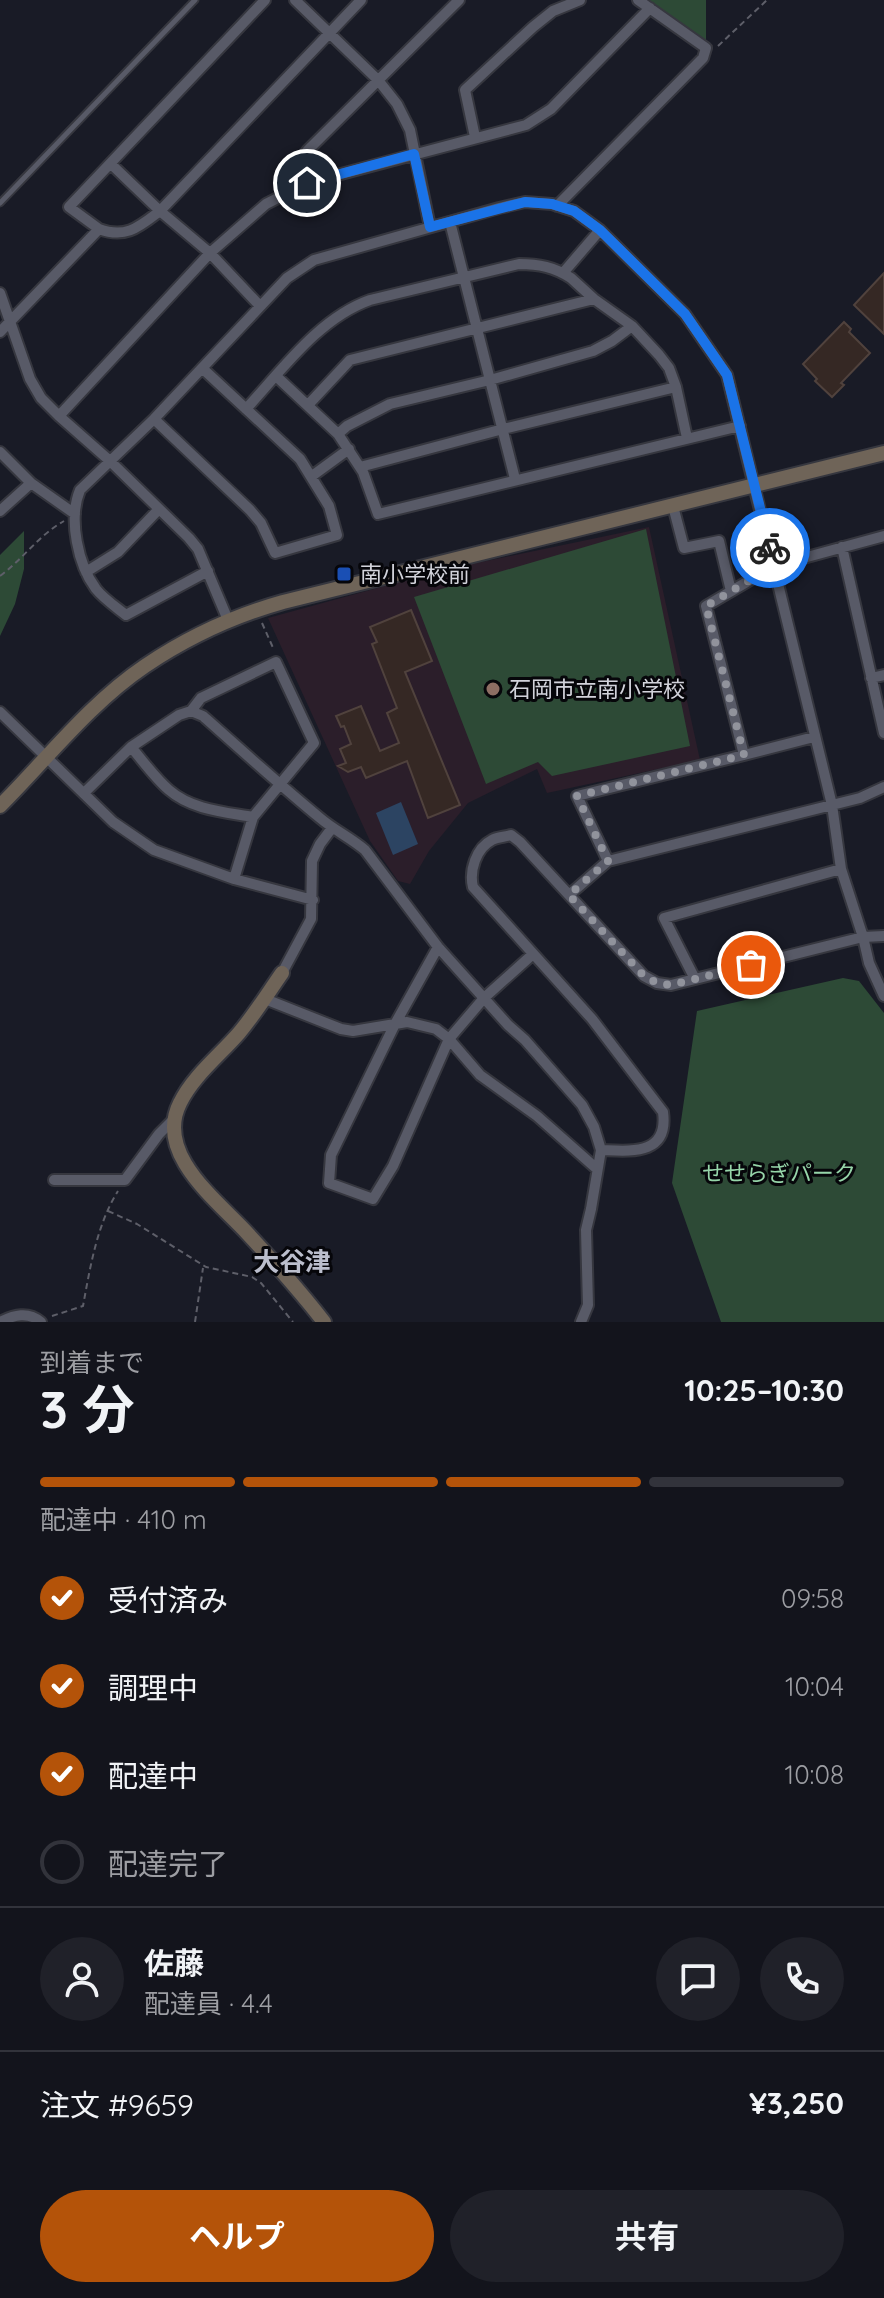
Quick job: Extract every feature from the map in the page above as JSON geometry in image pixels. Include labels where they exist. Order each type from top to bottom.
[{"type":"street","points":[[265,0],[69,207],[99,229],[111,233],[134,230],[160,211],[361,0]]},
{"type":"street","points":[[295,0],[378,80],[405,118],[430,227]]},
{"type":"street","points":[[314,181],[307,151],[459,0]]},
{"type":"street","points":[[548,0],[553,11]]},
{"type":"street","points":[[475,137],[465,90],[553,11],[580,0]]},
{"type":"street","points":[[557,206],[703,58],[706,48],[638,0]]},
{"type":"street","points":[[59,416],[210,253],[266,204],[314,181],[526,125],[551,109],[650,8]]},
{"type":"street","points":[[111,164],[210,253],[260,306]]},
{"type":"street","points":[[208,571],[126,615],[97,592],[86,572],[79,555],[76,501],[80,490],[154,419],[287,278],[314,260],[525,202],[574,211],[600,230],[665,292],[703,338],[727,375],[832,805],[841,869],[869,963],[884,996]]},
{"type":"street","points":[[450,222],[515,479]]},
{"type":"street","points":[[0,332],[99,229]]},
{"type":"street","points":[[563,273],[600,230]]},
{"type":"street","points":[[246,409],[325,325],[350,308],[370,300],[519,264],[538,264],[563,273],[632,326],[659,355],[669,368],[676,387],[687,438]]},
{"type":"street","points":[[0,293],[30,379],[41,398],[110,461],[198,549],[228,620]]},
{"type":"street","points":[[308,405],[350,360],[594,299]]},
{"type":"street","points":[[338,434],[347,426],[390,404],[593,351],[632,326]]},
{"type":"street","points":[[154,419],[250,510],[261,523],[275,553],[337,535],[329,506],[300,459],[202,368]]},
{"type":"street","points":[[276,376],[338,434],[360,467],[378,514],[740,426]]},
{"type":"street","points":[[360,467],[676,387]]},
{"type":"street","points":[[312,476],[349,449]]},
{"type":"street","points":[[0,452],[31,483],[75,514]]},
{"type":"street","points":[[0,806],[86,716],[143,668],[184,642],[228,620],[257,609],[884,453]]},
{"type":"street","points":[[0,511],[31,483]]},
{"type":"street","points":[[673,506],[684,548],[719,541],[731,591]]},
{"type":"street","points":[[86,572],[118,552],[159,509]]},
{"type":"street","points":[[744,755],[706,606],[774,566],[884,536]]},
{"type":"street","points":[[842,547],[884,733]]},
{"type":"street","points":[[84,793],[131,747],[179,715],[191,711],[201,698],[276,662],[314,743],[253,817],[234,879]]},
{"type":"street","points":[[871,678],[884,675]]},
{"type":"street","points":[[191,711],[203,716],[332,828],[365,850],[438,947],[582,1105],[594,1127],[601,1150],[586,1230],[588,1305],[581,1322]]},
{"type":"street","points":[[0,712],[113,822],[154,850],[234,879],[313,900]]},
{"type":"street","points":[[608,861],[577,796],[814,737]]},
{"type":"street","points":[[131,747],[169,790],[185,801],[253,817]]},
{"type":"street","points":[[569,895],[608,861],[860,798],[884,787]]},
{"type":"street","points":[[324,1322],[247,1232],[202,1188],[188,1169],[173,1134],[180,1101],[265,999],[311,919],[312,861],[332,828]]},
{"type":"street","points":[[601,1150],[643,1151],[662,1133],[663,1112],[592,1019],[473,887],[474,862],[490,840],[511,835],[520,842],[644,976],[657,983],[671,985],[863,937],[884,936]]},
{"type":"street","points":[[695,979],[664,918],[841,869]]},
{"type":"street","points":[[438,947],[395,1024],[331,1155],[329,1183],[373,1199],[393,1166],[449,1039],[484,998],[533,954]]},
{"type":"street","points":[[265,999],[341,1029],[353,1031],[407,1022],[436,1029],[449,1039],[480,1075],[537,1116],[597,1169]]},
{"type":"street","points":[[54,1180],[125,1180],[174,1119]]},
{"type":"street","points":[[0,1322],[19,1314],[30,1315],[40,1321]]},
{"type":"lane","points":[[0,203],[195,0]]},
{"type":"path","points":[[706,48],[717,47],[767,0]]},
{"type":"path","points":[[0,576],[19,562],[50,529],[75,514]]},
{"type":"path","points":[[257,609],[276,662]]},
{"type":"path","points":[[40,1321],[83,1306],[98,1239],[112,1201],[125,1180]]},
{"type":"path","points":[[108,1211],[137,1224],[203,1265],[252,1277],[261,1283],[293,1322]]},
{"type":"path","points":[[195,1322],[203,1265]]},
{"type":"shaded area","name":"石岡市立南小学校","points":[[649,527],[700,760],[547,793],[537,769],[468,803],[429,851],[410,884],[398,881],[370,841],[268,618],[443,570]]},
{"type":"green space","points":[[647,0],[706,0],[706,42]]},
{"type":"green space","points":[[646,529],[690,746],[552,776],[538,762],[486,784],[414,597]]},
{"type":"green space","points":[[24,531],[24,569],[15,604],[0,636],[0,555]]},
{"type":"green space","name":"せせらぎパーク","points":[[843,978],[859,981],[884,1013],[884,1322],[721,1322],[672,1183],[697,1011]]},
{"type":"water","points":[[401,802],[418,844],[393,855],[376,813]]},
{"type":"building","points":[[884,273],[884,334],[854,305]]},
{"type":"building","points":[[844,322],[851,329],[849,332],[870,353],[832,397],[803,364]]},
{"type":"building","points":[[411,610],[432,661],[405,672],[460,805],[428,818],[407,761],[366,778],[361,767],[348,772],[338,766],[346,763],[340,749],[351,744],[336,716],[361,706],[380,751],[399,743],[387,713],[397,708],[372,644],[377,642],[370,627]]},
{"type":"way so far","points":[[751,965],[671,985],[657,983],[644,976],[569,895],[608,861],[577,796],[744,755],[706,606],[774,566],[770,548]]},
{"type":"place","name":"南小学校前","points":[[344,574]]},
{"type":"place","name":"石岡市立南小学校","points":[[493,689]]},
{"type":"district","name":"大谷津","points":[[292,1261]]},
{"type":"route","points":[[307,183],[414,154],[430,227],[525,202],[552,204],[574,211],[600,230],[685,314],[727,375],[770,548]]}]
